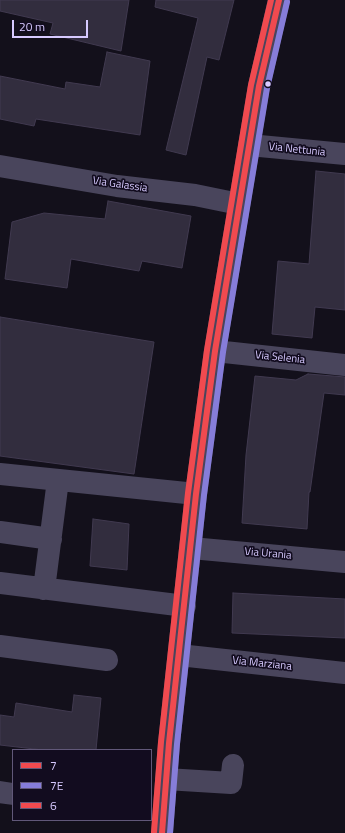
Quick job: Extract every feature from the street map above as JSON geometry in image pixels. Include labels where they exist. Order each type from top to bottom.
[{"type":"street","points":[[159,820],[166,779],[168,743],[185,606],[196,494],[215,351],[259,86],[279,0]]},
{"type":"street","name":"Via Nettunia","points":[[249,145],[345,154]]},
{"type":"street","name":"Via Galassia","points":[[0,166],[117,186],[195,195],[240,204]]},
{"type":"street","name":"Via Selenia","points":[[215,351],[345,365]]},
{"type":"street","points":[[0,474],[196,494]]},
{"type":"street","points":[[44,589],[58,480]]},
{"type":"street","points":[[0,532],[51,539]]},
{"type":"street","name":"Via Urania","points":[[191,548],[345,562]]},
{"type":"street","points":[[0,583],[185,606]]},
{"type":"street","points":[[0,646],[107,660]]},
{"type":"street","name":"Via Marziana","points":[[179,655],[345,673]]},
{"type":"street","points":[[166,779],[231,783],[232,765]]},
{"type":"street","points":[[0,792],[12,794]]},
{"type":"building","points":[[0,0],[129,0],[121,51],[50,34],[53,23],[0,11]]},
{"type":"building","points":[[156,0],[234,0],[219,60],[207,57],[186,155],[166,150],[198,18],[155,7]]},
{"type":"building","points":[[107,52],[150,61],[140,135],[36,119],[34,126],[0,119],[0,76],[65,89],[66,82],[100,87]]},
{"type":"building","points":[[316,171],[345,174],[345,310],[315,307],[312,338],[272,334],[278,261],[309,264]]},
{"type":"building","points":[[108,201],[191,216],[182,268],[142,261],[139,271],[71,259],[67,288],[5,279],[12,222],[44,213],[105,219]]},
{"type":"building","points":[[0,317],[154,342],[134,474],[0,456]]},
{"type":"building","points":[[308,374],[345,377],[345,395],[324,393],[309,492],[307,529],[242,523],[246,455],[255,376],[296,380]]},
{"type":"building","points":[[93,519],[129,524],[127,570],[90,566]]},
{"type":"building","points":[[233,593],[345,599],[345,638],[232,633]]},
{"type":"building","points":[[74,695],[101,698],[96,749],[34,749],[0,745],[0,715],[14,717],[16,703],[72,712]]},
{"type":"transit line","name":"6","points":[[154,832],[161,742],[188,493],[207,350],[251,85],[271,0]]},
{"type":"transit line","name":"7","points":[[162,833],[169,743],[196,494],[215,351],[259,86],[279,0]]},
{"type":"transit line","name":"7E","points":[[170,833],[177,744],[204,495],[223,352],[267,88],[287,2]]}]
